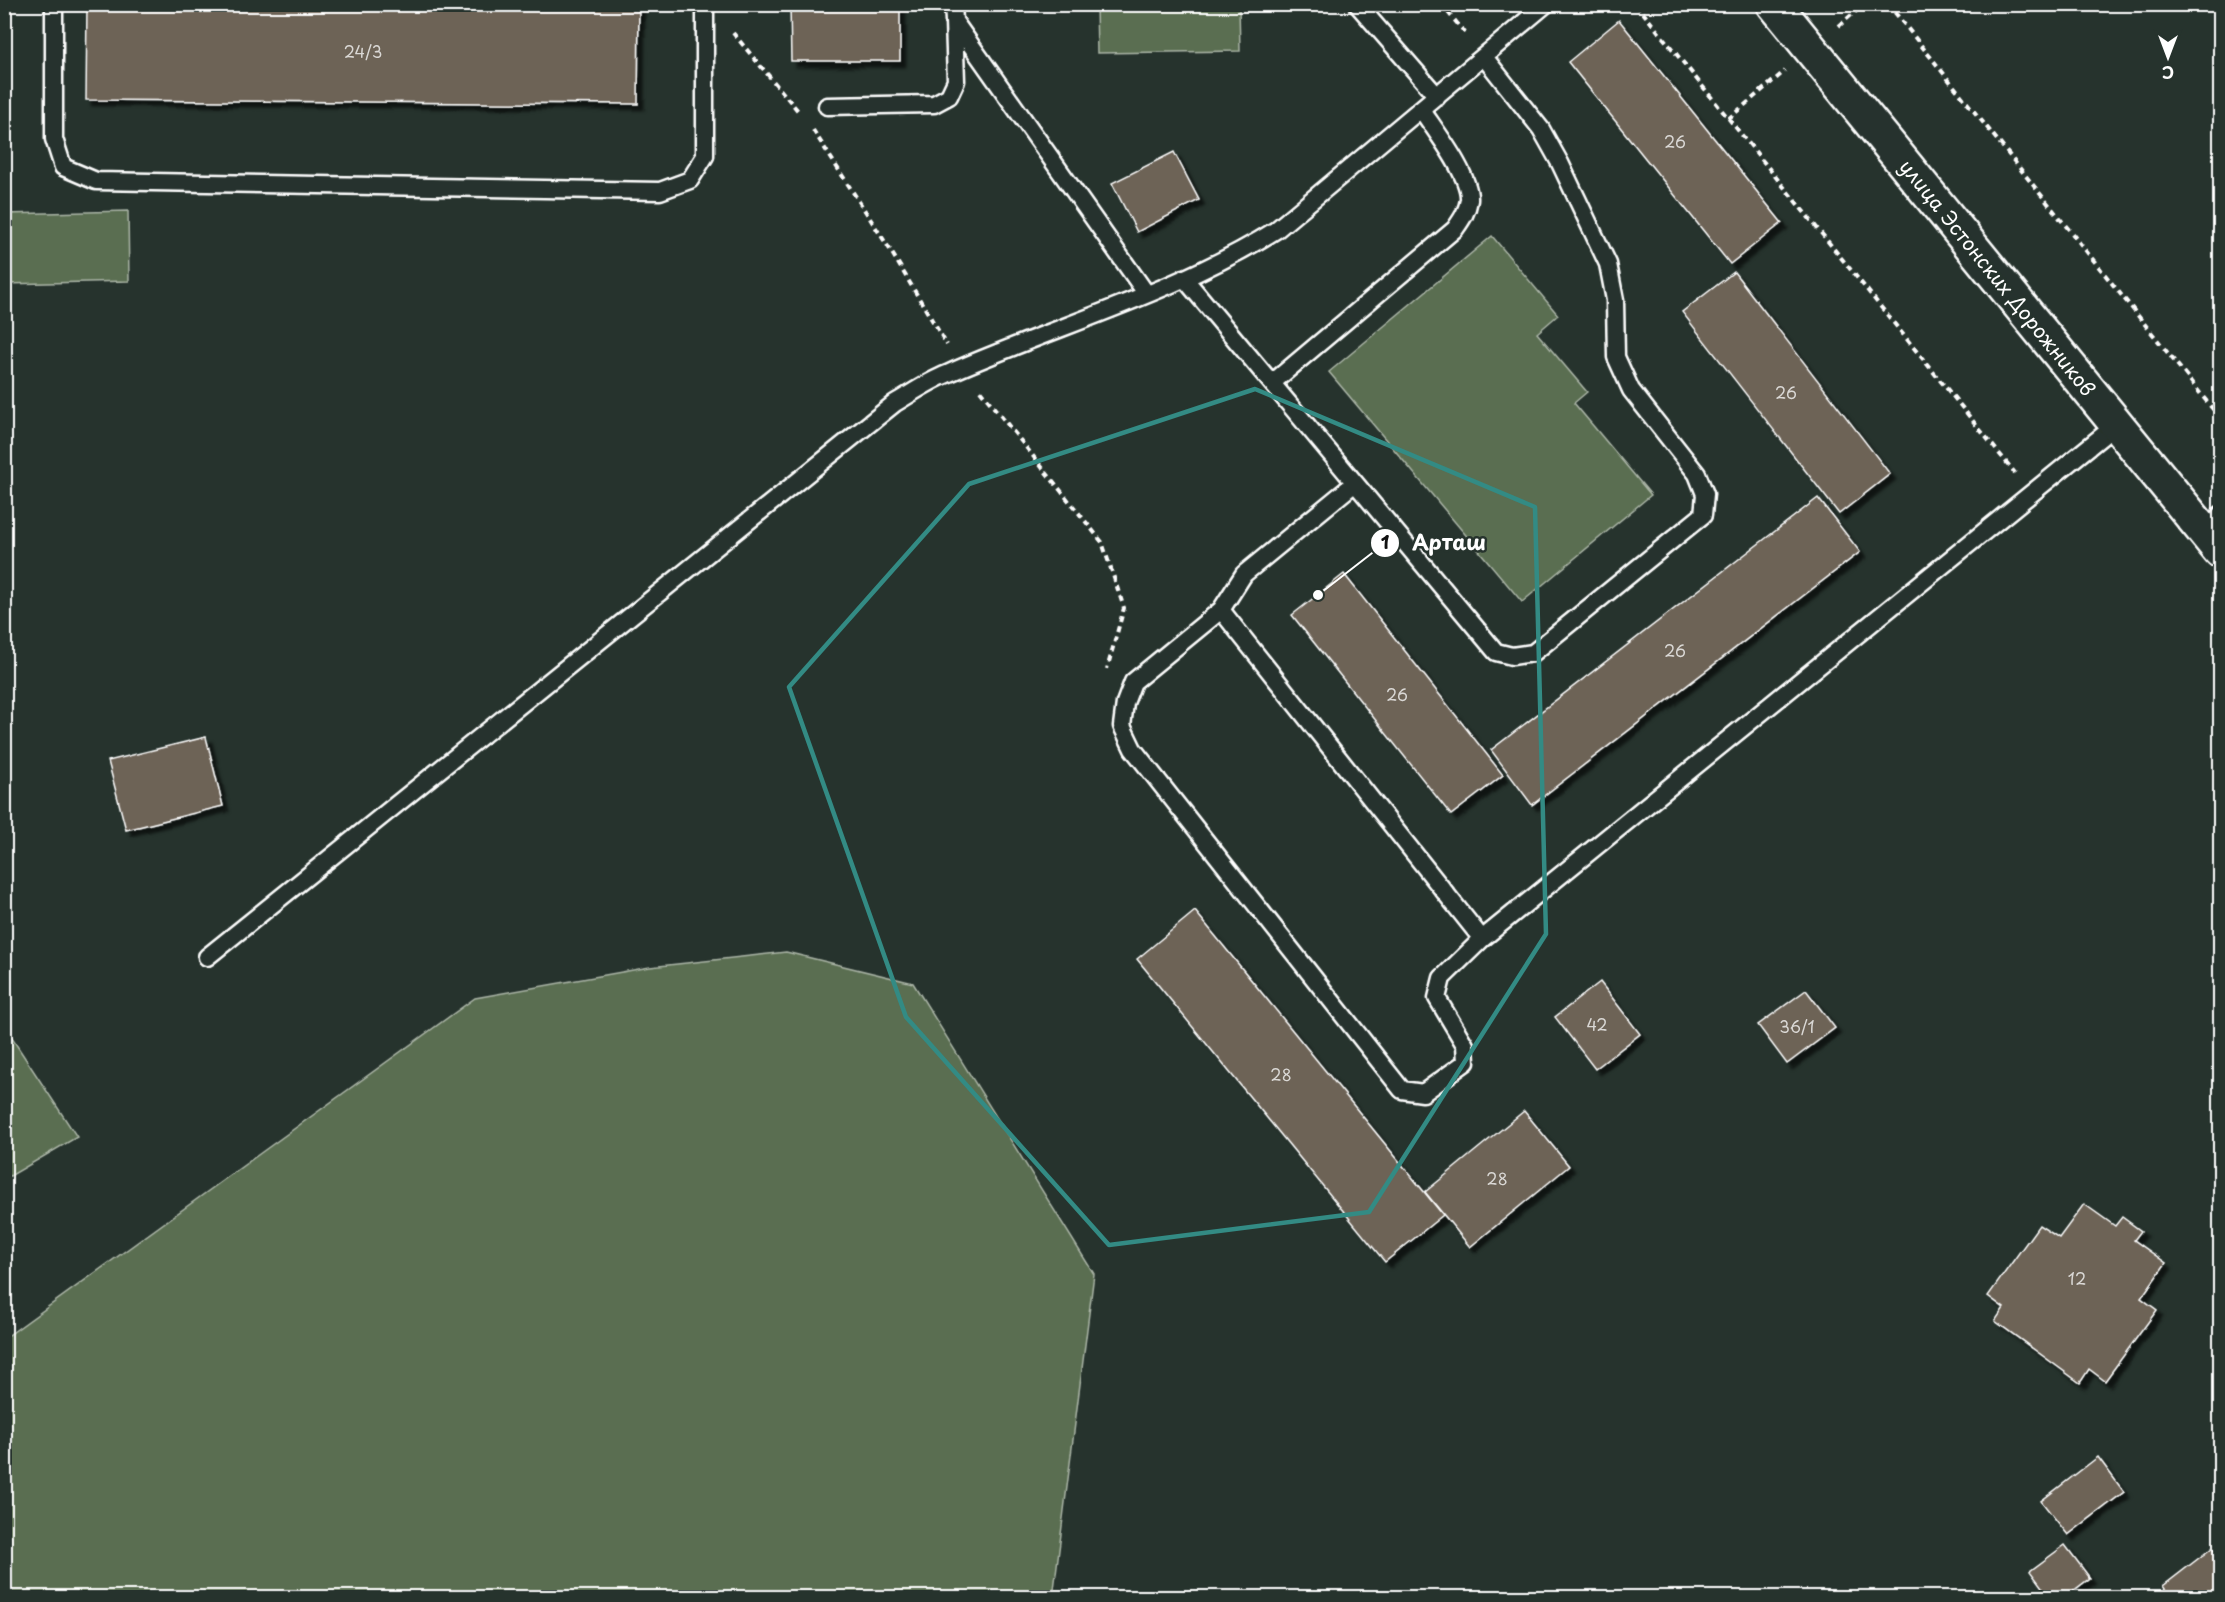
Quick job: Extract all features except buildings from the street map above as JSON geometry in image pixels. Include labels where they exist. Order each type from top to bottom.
[{"type":"main road","name":"улица Эстонских Дорожников","points":[[1774,4],[2117,424],[2218,536]]},
{"type":"lane","points":[[54,4],[54,139],[63,167],[96,181],[660,191],[690,180],[705,156],[705,4]]},
{"type":"lane","points":[[1357,4],[1437,96]]},
{"type":"lane","points":[[207,957],[895,403],[945,374],[1184,278],[1247,248],[1276,230],[1546,4]]},
{"type":"lane","points":[[827,106],[934,104],[949,96],[956,81],[953,13]]},
{"type":"lane","points":[[953,13],[1146,292]]},
{"type":"lane","points":[[1184,278],[1496,652],[1512,656],[1533,653],[1703,515],[1705,494],[1697,474],[1631,390],[1616,357],[1615,300],[1608,264],[1565,173],[1541,129],[1485,57]]},
{"type":"lane","points":[[1272,383],[1455,229],[1465,215],[1469,197],[1464,178],[1421,109]]},
{"type":"lane","points":[[1355,483],[1244,574],[1221,610],[1133,682],[1125,703],[1122,726],[1133,749],[1402,1090],[1423,1093],[1466,1062],[1465,1045],[1437,998],[1442,978],[1482,939],[2117,424]]},
{"type":"lane","points":[[1221,610],[1482,939]]},
{"type":"path","points":[[1441,4],[1485,57]]},
{"type":"path","points":[[1636,4],[2017,475]]},
{"type":"path","points":[[1888,4],[2220,418]]},
{"type":"highlighted area","points":[[1255,389],[1535,507],[1546,934],[1369,1212],[1109,1245],[906,1017],[789,687],[969,484]]},
{"type":"green space","points":[[1096,5],[1239,5],[1240,51],[1097,53]]},
{"type":"green space","points":[[128,211],[129,281],[5,284],[5,214]]},
{"type":"green space","points":[[1492,236],[1558,315],[1537,333],[1587,392],[1574,403],[1651,495],[1522,602],[1329,372]]},
{"type":"green space","points":[[786,952],[913,983],[1094,1274],[1053,1597],[5,1597],[5,1338],[475,998],[650,967]]},
{"type":"green space","points":[[4,1026],[77,1137],[5,1179],[4,1179]]},
{"type":"place","name":"Арташ","points":[[1318,595]]}]
